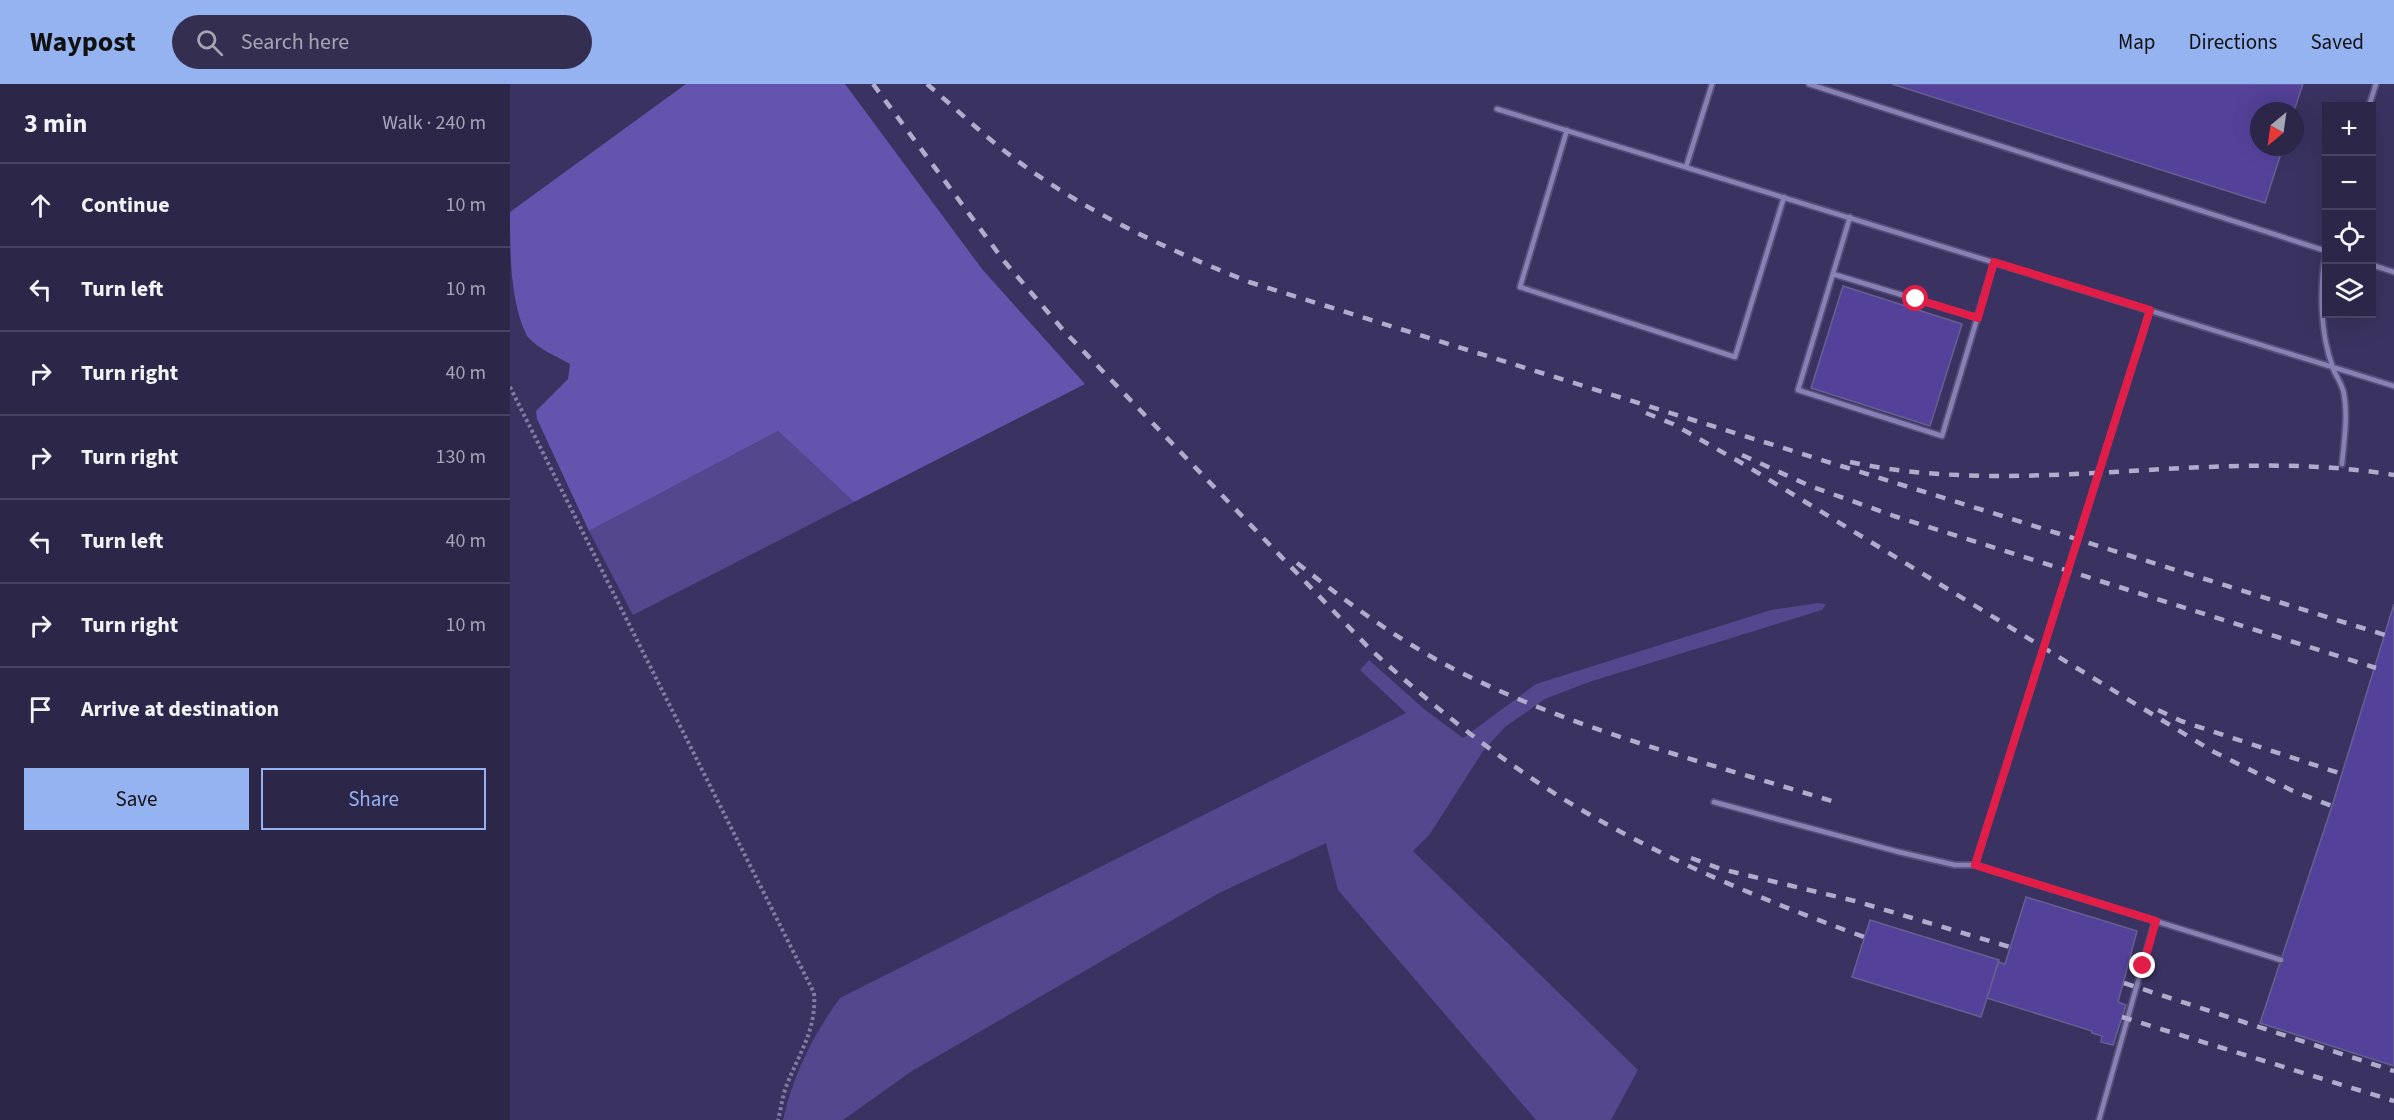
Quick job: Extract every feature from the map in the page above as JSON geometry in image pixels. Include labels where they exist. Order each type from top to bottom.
[{"type":"lane","points":[[1686,167],[1712,84]]},
{"type":"lane","points":[[1809,84],[2322,251]]},
{"type":"lane","points":[[2370,102],[2376,84]]},
{"type":"lane","points":[[1497,109],[2394,386]]},
{"type":"lane","points":[[1567,130],[1520,287],[1736,357],[1784,197]]},
{"type":"lane","points":[[1850,217],[1798,390],[1942,436],[1994,262]]},
{"type":"lane","points":[[2324,264],[2322,314],[2332,367],[2344,391],[2346,414],[2342,464]]},
{"type":"lane","points":[[2376,266],[2394,272]]},
{"type":"lane","points":[[1833,274],[1978,318]]},
{"type":"lane","points":[[1975,865],[2150,310]]},
{"type":"lane","points":[[1714,802],[1899,852],[1956,865],[1975,865],[2281,960]]},
{"type":"lane","points":[[2099,1120],[2156,921]]},
{"type":"path","points":[[510,387],[814,993],[816,1011],[810,1035],[785,1089],[778,1120]]},
{"type":"shaded area","points":[[686,84],[845,84],[982,269],[1085,384],[854,502],[778,431],[589,531],[537,419],[536,411],[568,379],[570,364],[531,341],[521,323],[512,276],[510,212]]},
{"type":"shaded area","points":[[778,431],[854,502],[633,615],[589,531]]},
{"type":"shaded area","points":[[1818,603],[1826,604],[1822,610],[1589,682],[1545,699],[1505,727],[1483,751],[1430,834],[1413,851],[1638,1070],[1611,1120],[1536,1120],[1338,890],[1326,843],[1219,893],[912,1071],[843,1120],[783,1120],[792,1087],[805,1056],[821,1026],[840,998],[1406,713],[1360,670],[1369,660],[1424,709],[1463,738],[1536,684],[1771,610]]},
{"type":"building","points":[[1892,84],[2303,84],[2297,102],[2250,102],[2250,156],[2280,156],[2265,203]]},
{"type":"building","points":[[1843,286],[1962,324],[1930,426],[1811,388]]},
{"type":"building","points":[[2394,604],[2394,1066],[2260,1023],[2332,806]]},
{"type":"building","points":[[2026,897],[2137,931],[2118,1002],[2126,1005],[2113,1045],[2101,1042],[2102,1036],[2092,1031],[1987,998],[1998,962],[2005,964]]},
{"type":"building","points":[[1870,920],[1999,960],[1981,1017],[1852,977]]},
{"type":"railway","points":[[873,84],[1004,261],[1064,331],[1369,648],[1425,697],[1515,767],[1610,826],[1672,858],[1735,886],[1864,937]]},
{"type":"railway","points":[[927,84],[1000,148],[1067,194],[1155,242],[1249,282],[2385,635]]},
{"type":"railway","points":[[1646,413],[1673,424],[1745,465],[2214,752],[2293,791],[2332,806]]},
{"type":"railway","points":[[1742,455],[1810,486],[1894,516],[2376,668]]},
{"type":"railway","points":[[1850,462],[1917,472],[1985,476],[2258,466],[2326,467],[2394,475]]},
{"type":"railway","points":[[1297,563],[1360,611],[1403,640],[1448,666],[1516,698],[1606,732],[1838,803]]},
{"type":"railway","points":[[2158,710],[2181,721],[2342,774]]},
{"type":"railway","points":[[1691,858],[1721,869],[1855,901],[2010,947]]},
{"type":"railway","points":[[2124,983],[2394,1071]]},
{"type":"railway","points":[[2122,1017],[2394,1101]]},
{"type":"route","points":[[1916,299],[1978,318],[1994,262],[2150,310],[1975,865],[2156,921],[2143,966]]}]
